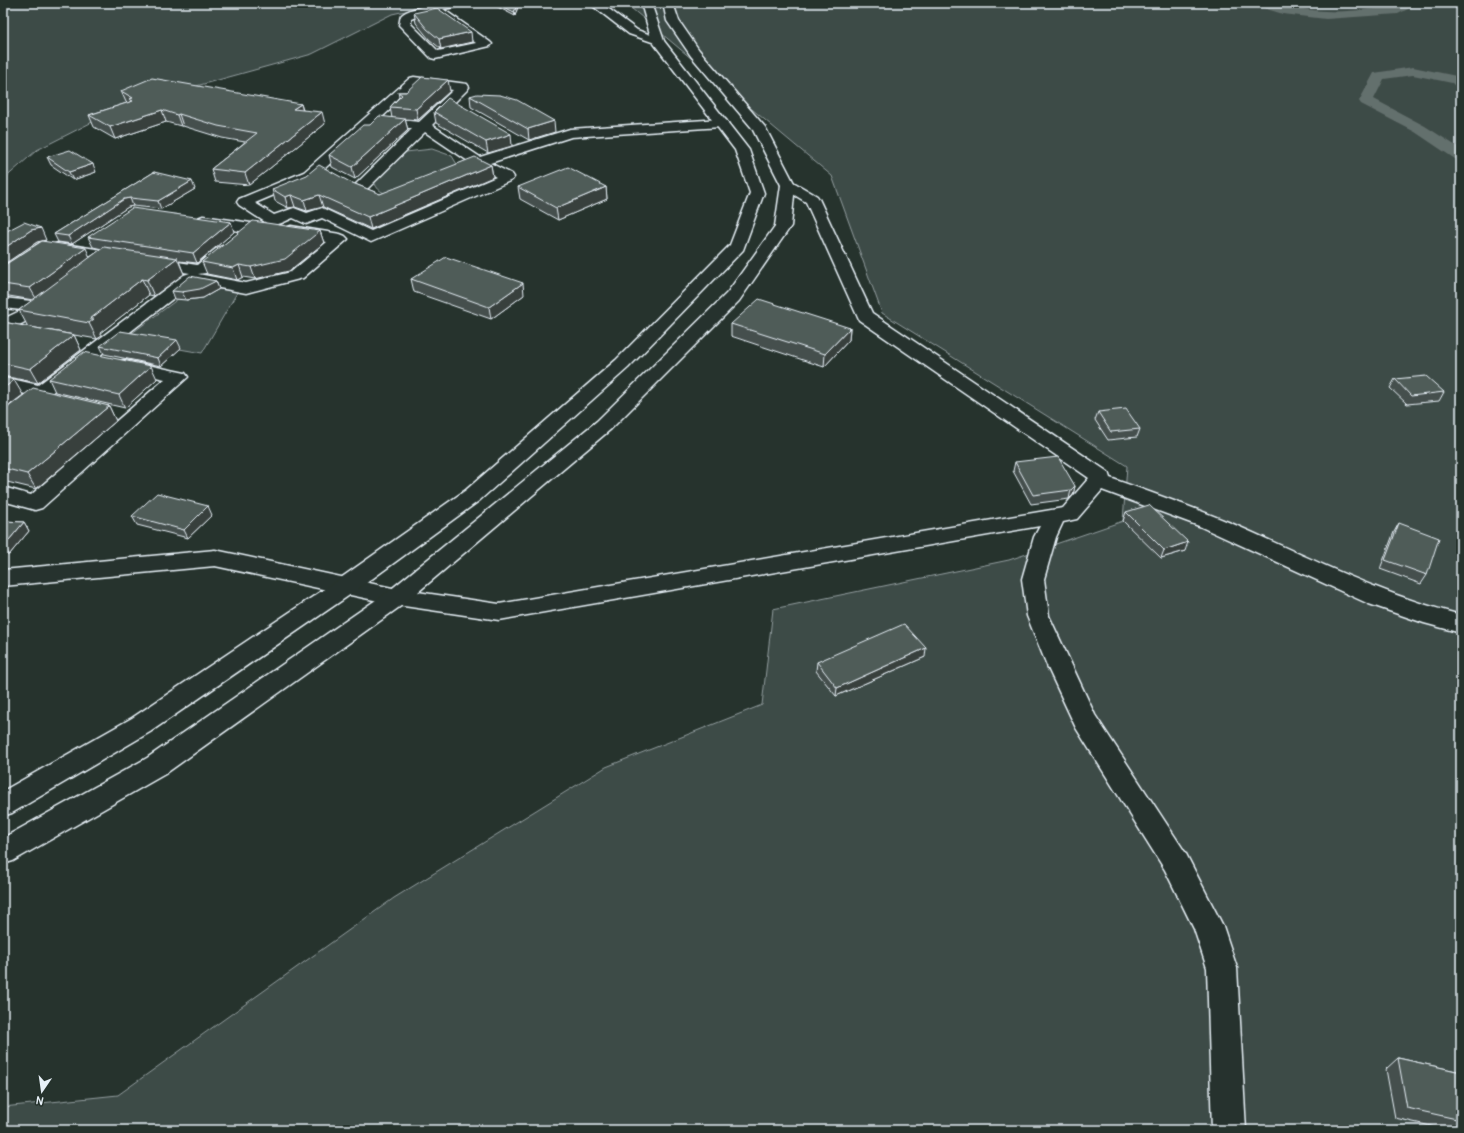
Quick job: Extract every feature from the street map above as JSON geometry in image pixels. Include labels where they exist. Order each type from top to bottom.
[{"type":"street","points":[[435,9],[486,44],[435,55],[405,25],[406,17],[411,14],[462,3]]},
{"type":"street","points":[[594,3],[633,32],[658,41]]},
{"type":"street","points":[[3,804],[141,726],[346,586],[473,495],[622,364],[738,247],[757,193],[742,150],[658,41],[646,3]]},
{"type":"street","points":[[3,578],[215,558],[397,597],[499,612],[1070,514],[1101,477],[865,316],[812,199],[788,185],[758,127],[695,53],[673,21],[668,3]]},
{"type":"street","points":[[346,181],[364,192],[421,127],[463,86],[414,82],[370,121],[319,167],[310,176],[244,202],[273,221],[294,212],[306,219],[322,212],[371,237],[406,215],[507,177],[478,162],[426,127],[421,127],[370,121]]},
{"type":"street","points":[[444,105],[457,106],[463,104]]},
{"type":"street","points":[[450,173],[478,162],[570,133],[722,123]]},
{"type":"street","points":[[557,126],[570,133]]},
{"type":"street","points":[[515,139],[528,147]]},
{"type":"street","points":[[319,167],[332,174]]},
{"type":"street","points":[[3,852],[156,766],[397,597],[604,425],[734,298],[783,226],[788,185]]},
{"type":"street","points":[[188,219],[251,228]]},
{"type":"street","points":[[3,421],[39,394],[89,349],[195,274],[255,225],[340,239],[297,275],[246,288],[195,274],[108,256],[44,246]]},
{"type":"street","points":[[74,251],[94,237]]},
{"type":"street","points":[[90,270],[108,256]]},
{"type":"street","points":[[3,303],[47,303],[3,326]]},
{"type":"street","points":[[3,329],[26,333]]},
{"type":"street","points":[[3,494],[35,503],[179,377],[89,349]]},
{"type":"street","points":[[3,384],[59,400]]},
{"type":"street","points":[[111,412],[133,417]]},
{"type":"street","points":[[1098,481],[1184,511],[1391,604],[1434,618],[1461,624]]},
{"type":"street","points":[[1055,517],[1045,537],[1033,580],[1038,616],[1085,721],[1175,861],[1208,926],[1222,968],[1229,1112],[1228,1130]]},
{"type":"shaded area","points":[[3,3],[442,3],[392,14],[312,54],[124,106],[37,150],[3,180]]},
{"type":"shaded area","points":[[625,3],[1461,3],[1461,1130],[3,1130],[3,1107],[118,1095],[394,898],[606,767],[762,705],[773,609],[1009,560],[1123,521],[1127,466],[882,313],[832,176]]},
{"type":"shaded area","points":[[432,149],[452,156],[458,166],[384,193],[376,187],[374,181],[406,152]]},
{"type":"shaded area","points":[[219,289],[238,291],[202,353],[124,339],[178,299],[199,297]]},
{"type":"building","points":[[496,3],[518,3],[514,12]]},
{"type":"building","points":[[437,8],[471,32],[439,39],[427,29],[414,13]]},
{"type":"building","points":[[422,77],[448,80],[416,109],[390,107],[402,95],[398,92],[406,92]]},
{"type":"building","points":[[152,78],[301,104],[293,109],[322,112],[245,173],[211,169],[257,133],[218,126],[162,110],[110,127],[89,115],[133,101],[129,99],[133,98],[121,91]]},
{"type":"building","points":[[477,94],[500,95],[517,100],[554,121],[528,129],[470,96]]},
{"type":"building","points":[[448,98],[511,134],[486,142],[434,112]]},
{"type":"building","points":[[379,116],[405,119],[352,167],[329,155],[363,125],[370,125]]},
{"type":"building","points":[[70,150],[93,164],[69,172],[47,157]]},
{"type":"building","points":[[475,157],[491,165],[368,217],[319,195],[304,200],[291,195],[285,197],[272,189],[307,175],[319,165],[350,182],[380,194]]},
{"type":"building","points":[[568,167],[606,187],[556,208],[518,187]]},
{"type":"building","points":[[154,172],[192,181],[158,201],[130,198],[124,199],[68,236],[54,234]]},
{"type":"building","points":[[132,208],[231,222],[193,253],[88,237]]},
{"type":"building","points":[[253,221],[320,231],[285,259],[251,267],[239,265],[233,268],[202,262]]},
{"type":"building","points":[[24,222],[41,228],[31,230],[3,249],[3,233]]},
{"type":"building","points":[[42,241],[86,248],[30,288],[3,284],[3,266]]},
{"type":"building","points":[[104,247],[177,258],[147,280],[142,279],[90,319],[94,319],[89,323],[19,310]]},
{"type":"building","points":[[446,257],[523,283],[489,307],[411,279]]},
{"type":"building","points":[[190,276],[216,281],[200,289],[182,292],[172,291]]},
{"type":"building","points":[[759,299],[850,328],[825,354],[731,324]]},
{"type":"building","points":[[3,322],[74,335],[30,369],[3,363]]},
{"type":"building","points":[[120,331],[177,340],[158,358],[100,346]]},
{"type":"building","points":[[84,352],[151,366],[119,395],[49,379]]},
{"type":"building","points":[[1426,376],[1444,392],[1411,396],[1395,379]]},
{"type":"building","points":[[3,377],[14,380],[3,389]]},
{"type":"building","points":[[33,388],[109,406],[27,474],[3,468],[3,411]]},
{"type":"building","points":[[1126,409],[1140,429],[1111,432],[1098,412]]},
{"type":"building","points":[[1058,457],[1075,486],[1071,490],[1033,495],[1015,462]]},
{"type":"building","points":[[157,493],[208,506],[184,530],[132,516]]},
{"type":"building","points":[[1149,505],[1188,542],[1164,550],[1126,512]]},
{"type":"building","points":[[3,521],[24,522],[4,546],[3,546]]},
{"type":"building","points":[[1399,523],[1439,538],[1427,575],[1385,560]]},
{"type":"building","points":[[904,624],[926,648],[837,688],[817,662]]},
{"type":"building","points":[[1398,1058],[1461,1072],[1461,1120],[1407,1108]]},
{"type":"waterway","points":[[1261,3],[1283,10],[1326,15],[1398,10],[1410,3]]},
{"type":"waterway","points":[[1461,84],[1457,80],[1413,71],[1379,76],[1366,101],[1420,129],[1461,156]]}]
